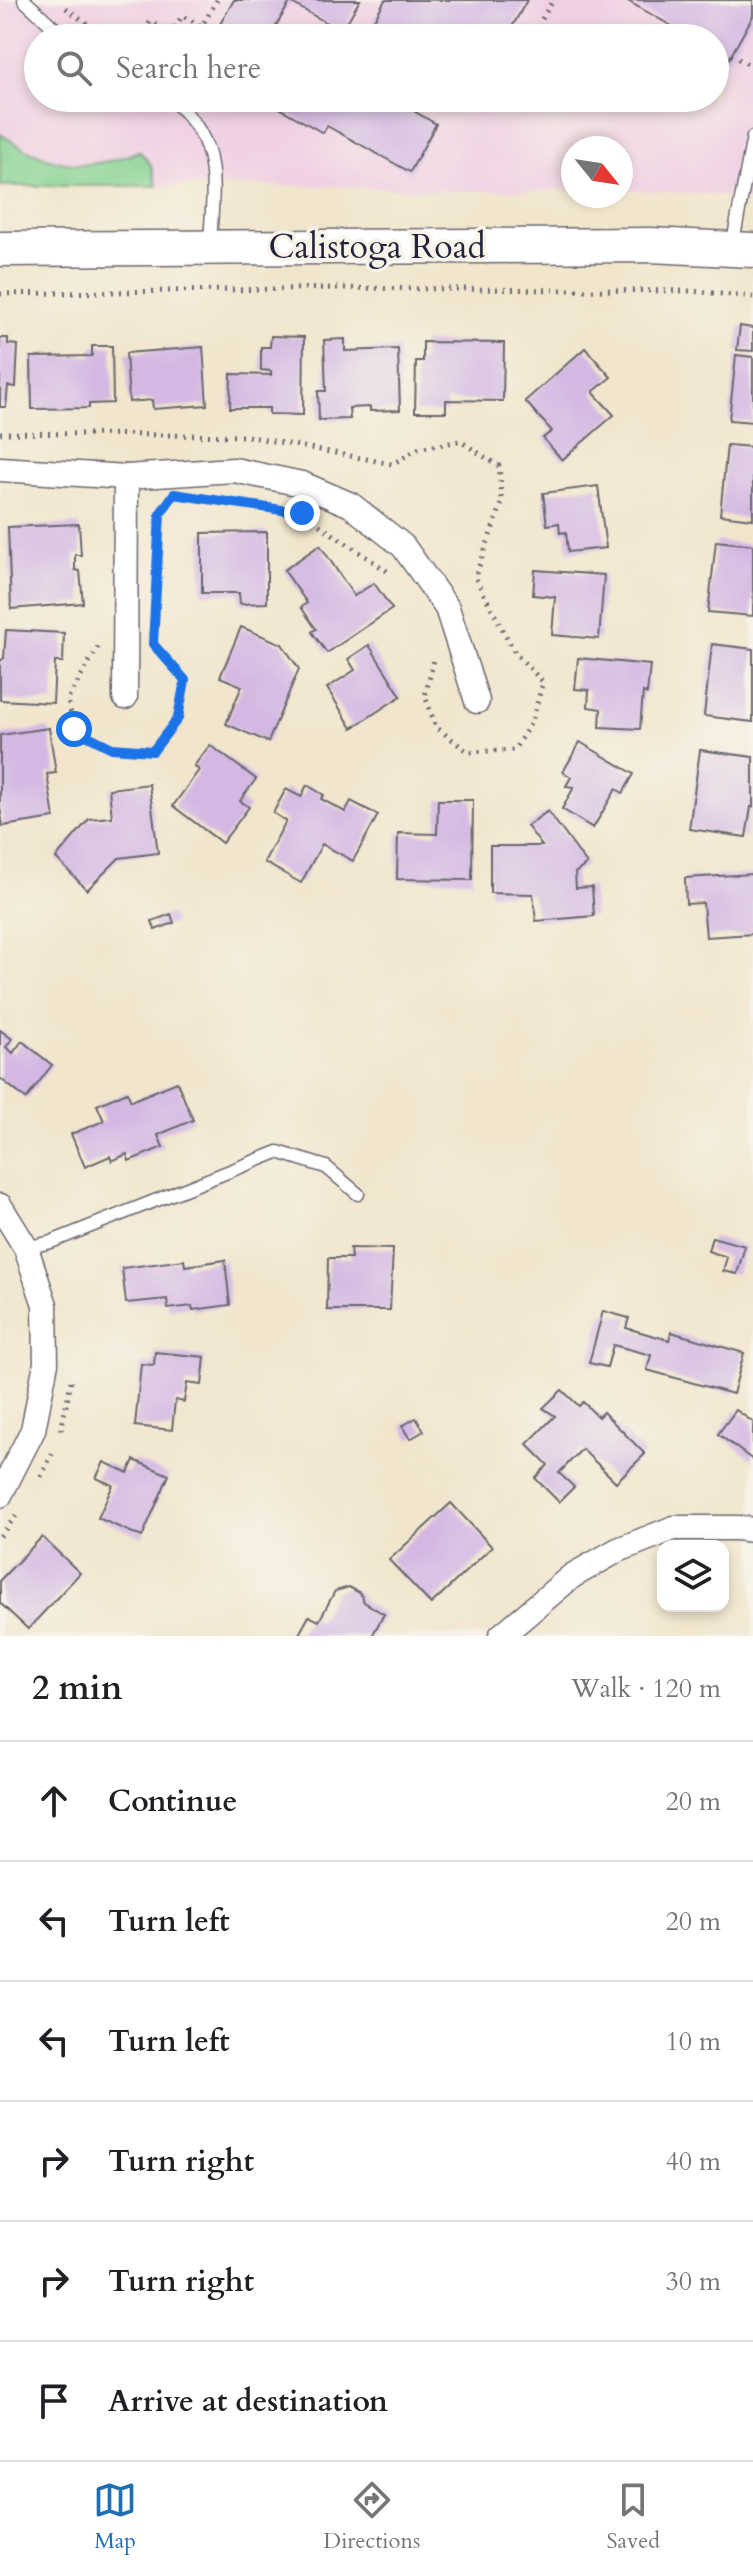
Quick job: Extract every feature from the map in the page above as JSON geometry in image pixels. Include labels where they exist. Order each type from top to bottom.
[{"type":"main road","name":"Calistoga Road","points":[[0,249],[650,245],[742,249]]},
{"type":"street","points":[[0,469],[126,477],[234,470],[302,484],[351,505],[403,546],[447,608],[477,701]]},
{"type":"street","points":[[125,697],[126,477]]},
{"type":"street","points":[[0,1206],[26,1248],[45,1305],[46,1363],[33,1430],[0,1495]]},
{"type":"street","points":[[501,1636],[572,1576],[618,1550],[674,1528],[753,1530]]},
{"type":"lane","points":[[24,0],[50,24]]},
{"type":"lane","points":[[184,112],[196,127],[213,163],[210,248]]},
{"type":"lane","points":[[742,249],[753,137]]},
{"type":"lane","points":[[26,1248],[51,1242],[278,1152],[326,1167],[358,1194]]},
{"type":"path","points":[[56,0],[88,24]]},
{"type":"path","points":[[203,24],[217,0]]},
{"type":"path","points":[[542,19],[553,0]]},
{"type":"path","points":[[177,24],[182,16],[198,24]]},
{"type":"path","points":[[731,55],[753,67]]},
{"type":"path","points":[[0,294],[351,288],[691,291],[753,297]]},
{"type":"path","points":[[0,433],[247,436],[392,464],[418,449],[460,441],[499,466],[502,503],[475,577],[515,653],[543,682],[532,721],[514,750],[468,752],[436,727],[425,696],[437,646]]},
{"type":"path","points":[[104,639],[68,699],[74,729],[112,748],[153,751],[178,718],[185,680],[153,644],[160,514],[174,494]]},
{"type":"path","points":[[202,498],[302,513],[390,573]]},
{"type":"shaded area","points":[[0,0],[753,0],[753,201],[716,195],[633,190],[633,136],[561,136],[561,190],[451,191],[334,186],[0,186]]},
{"type":"green space","points":[[0,134],[35,153],[67,163],[100,163],[139,151],[150,163],[157,186],[0,186]]},
{"type":"building","points":[[234,0],[360,0],[347,22],[351,24],[328,24],[290,2],[277,24],[220,24]]},
{"type":"building","points":[[385,0],[527,0],[514,24],[372,24]]},
{"type":"building","points":[[626,0],[753,0],[753,16],[729,59],[729,24],[668,24]]},
{"type":"building","points":[[286,112],[416,112],[436,124],[410,172],[327,126],[323,133]]},
{"type":"building","points":[[740,326],[753,328],[753,351],[737,350]]},
{"type":"building","points":[[271,336],[304,337],[303,415],[269,414],[269,408],[230,408],[231,374],[271,375],[271,371],[261,370],[261,347],[270,347]]},
{"type":"building","points":[[0,338],[8,338],[8,344],[18,345],[16,387],[8,386],[6,407],[0,407]]},
{"type":"building","points":[[345,339],[345,351],[398,349],[400,410],[349,408],[350,419],[319,420],[318,391],[326,391],[324,340]]},
{"type":"building","points":[[423,342],[504,343],[503,401],[446,400],[446,412],[415,412],[416,361],[423,361]]},
{"type":"building","points":[[92,346],[112,346],[113,403],[89,404],[89,408],[32,409],[31,357],[92,356]]},
{"type":"building","points":[[203,347],[207,405],[153,409],[152,400],[129,402],[126,353]]},
{"type":"building","points":[[585,348],[611,377],[593,392],[614,415],[562,460],[543,438],[552,431],[525,401]]},
{"type":"building","points":[[736,355],[753,357],[753,422],[729,420]]},
{"type":"building","points":[[727,445],[753,447],[753,519],[720,515]]},
{"type":"building","points":[[598,486],[606,548],[568,552],[566,532],[560,533],[559,523],[547,525],[543,493]]},
{"type":"building","points":[[79,524],[81,555],[75,555],[75,570],[80,571],[83,603],[11,609],[8,527]]},
{"type":"building","points":[[267,532],[267,603],[240,604],[239,593],[202,593],[202,533]]},
{"type":"building","points":[[716,541],[753,545],[753,616],[708,612]]},
{"type":"building","points":[[320,545],[354,596],[374,583],[392,609],[327,653],[312,632],[316,629],[301,607],[307,603],[284,570]]},
{"type":"building","points":[[535,570],[604,575],[599,639],[552,635],[555,597],[533,595]]},
{"type":"building","points":[[241,627],[282,644],[299,669],[268,742],[226,724],[242,686],[220,677]]},
{"type":"building","points":[[6,630],[64,633],[63,662],[55,662],[53,703],[0,700],[0,661],[4,658]]},
{"type":"building","points":[[712,644],[753,649],[753,722],[704,716]]},
{"type":"building","points":[[369,645],[401,696],[352,728],[327,688],[355,670],[348,659]]},
{"type":"building","points":[[578,658],[650,665],[647,694],[643,692],[640,729],[600,727],[601,709],[588,707],[589,690],[575,689]]},
{"type":"building","points":[[49,728],[56,773],[47,774],[54,818],[3,826],[0,808],[0,735]]},
{"type":"building","points":[[580,742],[634,774],[623,793],[616,789],[593,828],[562,809],[574,787],[566,786],[571,777],[563,772]]},
{"type":"building","points":[[210,745],[256,779],[240,801],[249,807],[222,843],[173,806],[199,770],[194,766]]},
{"type":"building","points":[[700,750],[753,757],[753,807],[746,837],[689,829]]},
{"type":"building","points":[[149,784],[158,853],[119,858],[87,890],[56,858],[89,819],[112,817],[109,789]]},
{"type":"building","points":[[307,785],[324,795],[321,799],[345,812],[351,801],[378,815],[353,861],[322,844],[301,883],[264,862],[286,821],[273,813],[286,789],[301,797]]},
{"type":"building","points":[[438,800],[473,800],[472,880],[397,879],[398,833],[437,834]]},
{"type":"building","points":[[548,811],[587,864],[575,873],[576,888],[592,887],[594,916],[536,921],[533,894],[490,893],[490,846],[542,846],[527,826]]},
{"type":"building","points":[[753,874],[753,934],[706,937],[703,903],[686,904],[685,878]]},
{"type":"building","points":[[171,914],[174,923],[155,930],[152,921]]},
{"type":"building","points":[[0,1030],[12,1039],[6,1047],[13,1053],[22,1041],[52,1065],[26,1099],[0,1078]]},
{"type":"building","points":[[177,1082],[193,1120],[158,1135],[163,1147],[129,1161],[127,1154],[112,1161],[110,1156],[85,1167],[71,1134],[104,1121],[97,1105],[127,1092],[131,1101]]},
{"type":"building","points":[[712,1237],[745,1246],[737,1274],[723,1271],[727,1257],[708,1251]]},
{"type":"building","points":[[350,1248],[393,1249],[390,1310],[327,1310],[328,1258],[351,1258]]},
{"type":"building","points":[[184,1260],[185,1266],[225,1260],[230,1305],[193,1310],[192,1306],[168,1309],[167,1299],[126,1303],[122,1268]]},
{"type":"building","points":[[603,1311],[629,1318],[626,1328],[669,1340],[671,1332],[744,1353],[733,1394],[647,1370],[651,1355],[613,1345],[607,1367],[589,1363]]},
{"type":"building","points":[[155,1352],[205,1357],[202,1385],[187,1383],[184,1402],[175,1400],[172,1430],[135,1426],[141,1364],[154,1365]]},
{"type":"building","points":[[562,1390],[579,1406],[583,1402],[598,1417],[603,1412],[645,1454],[616,1482],[582,1449],[559,1473],[574,1487],[559,1502],[535,1478],[548,1465],[527,1444],[555,1416],[543,1408]]},
{"type":"building","points":[[736,1410],[753,1422],[753,1460],[718,1434]]},
{"type":"building","points":[[416,1418],[424,1431],[410,1439],[402,1426]]},
{"type":"building","points":[[134,1460],[169,1475],[142,1537],[98,1518],[113,1485],[96,1478],[104,1462],[128,1473]]},
{"type":"building","points":[[451,1503],[492,1547],[431,1604],[389,1560]]},
{"type":"building","points":[[42,1537],[80,1573],[28,1629],[0,1603],[0,1580]]},
{"type":"building","points":[[349,1587],[360,1593],[364,1602],[384,1614],[372,1636],[298,1636],[309,1616],[319,1621],[335,1591]]},
{"type":"route","points":[[74,729],[112,748],[153,751],[178,718],[185,680],[153,644],[160,514],[174,494],[302,513]]}]
